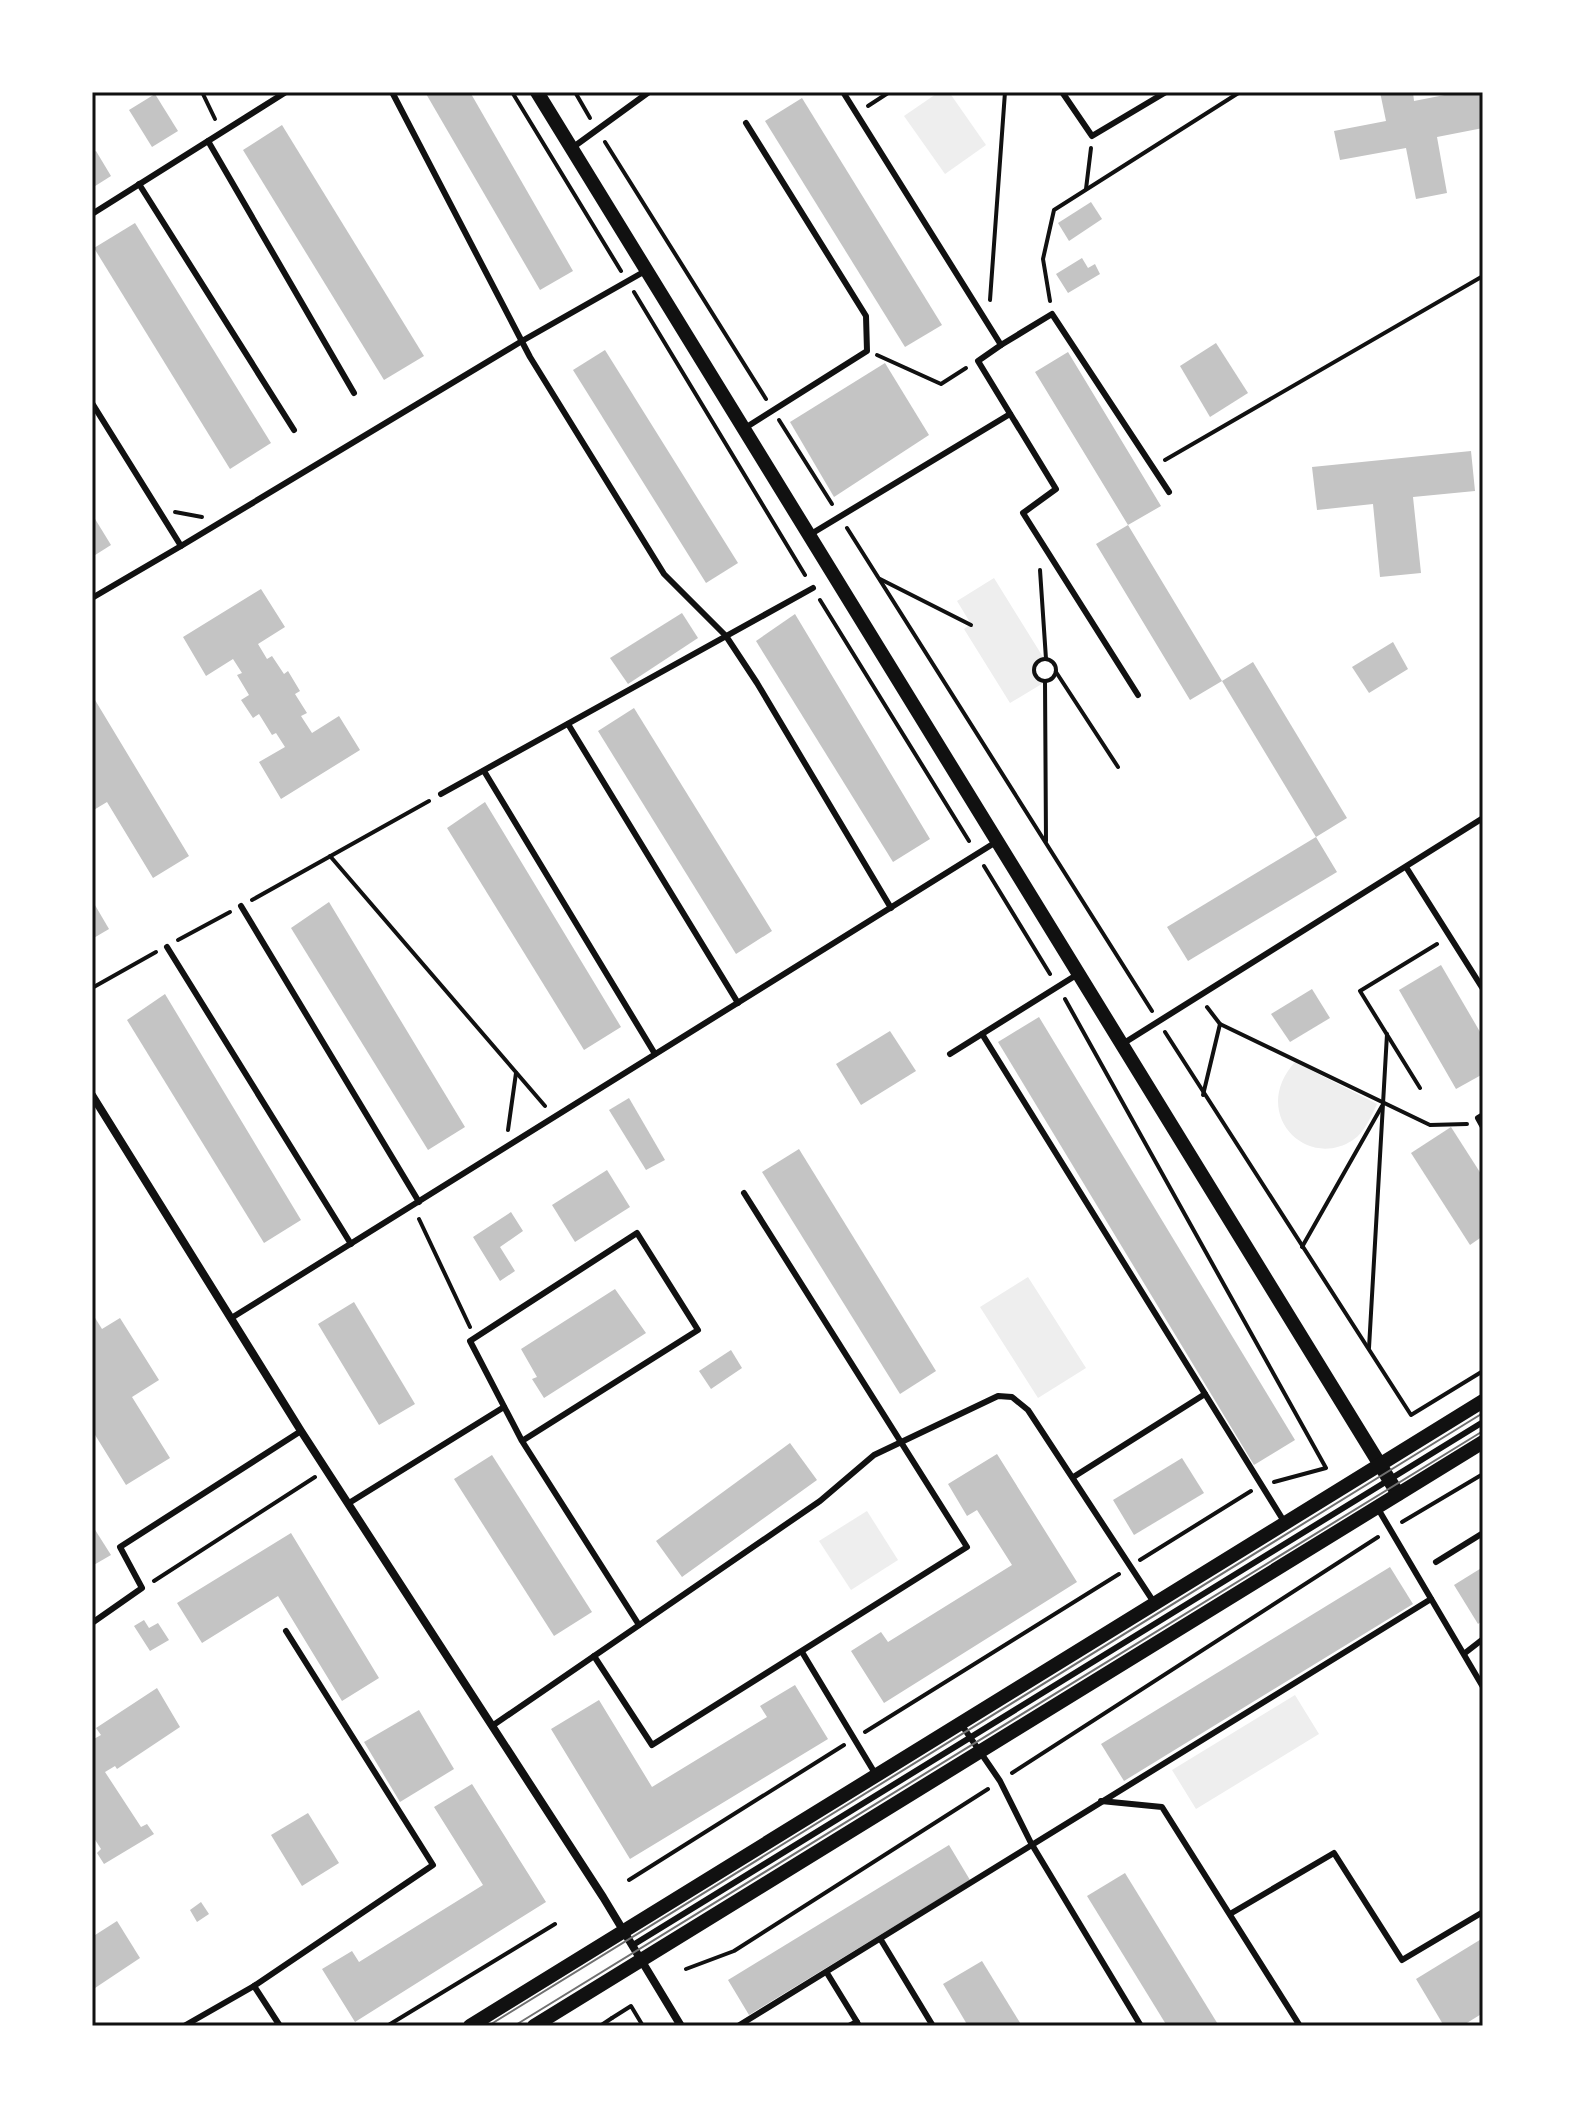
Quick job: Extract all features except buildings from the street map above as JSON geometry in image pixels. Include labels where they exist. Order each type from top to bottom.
[{"type":"street","points":[[537,92],[1081,972],[1398,1494]]},
{"type":"street","points":[[92,1095],[233,1317],[301,1431],[642,1959],[681,2026]]},
{"type":"street","points":[[470,2026],[1483,1401]]},
{"type":"street","points":[[534,2026],[1483,1442]]},
{"type":"lane","points":[[92,214],[286,92]]},
{"type":"lane","points":[[392,92],[522,341],[664,574],[726,636],[891,908]]},
{"type":"lane","points":[[572,148],[649,92]]},
{"type":"lane","points":[[843,92],[1001,345]]},
{"type":"lane","points":[[1062,92],[1092,136],[1166,92]]},
{"type":"lane","points":[[745,428],[867,351],[866,316],[746,123]]},
{"type":"lane","points":[[208,141],[354,393]]},
{"type":"lane","points":[[139,184],[294,430]]},
{"type":"lane","points":[[92,598],[522,341],[647,270]]},
{"type":"lane","points":[[1138,695],[1023,513],[1056,489],[978,361],[1052,314],[1169,492]]},
{"type":"lane","points":[[92,403],[181,546]]},
{"type":"lane","points":[[810,534],[1010,414]]},
{"type":"lane","points":[[441,794],[813,588]]},
{"type":"lane","points":[[568,724],[738,1003]]},
{"type":"lane","points":[[484,771],[655,1054]]},
{"type":"lane","points":[[1124,1043],[1483,818]]},
{"type":"lane","points":[[233,1317],[999,840]]},
{"type":"lane","points":[[1406,867],[1483,989]]},
{"type":"lane","points":[[241,906],[416,1204]]},
{"type":"lane","points":[[167,947],[351,1244]]},
{"type":"lane","points":[[950,1054],[1081,972]]},
{"type":"lane","points":[[982,1034],[1285,1523]]},
{"type":"lane","points":[[1482,1126],[1478,1118],[1483,1115]]},
{"type":"lane","points":[[594,1656],[652,1745],[967,1547],[744,1193]]},
{"type":"lane","points":[[522,1441],[698,1330],[637,1233],[470,1341],[522,1441],[639,1625]]},
{"type":"lane","points":[[1075,1476],[1205,1394]]},
{"type":"lane","points":[[492,1726],[820,1501],[874,1455],[998,1396],[1012,1397],[1028,1410],[1075,1476],[1155,1604]]},
{"type":"lane","points":[[349,1503],[504,1407]]},
{"type":"lane","points":[[633,1945],[1483,1422]]},
{"type":"lane","points":[[92,1623],[142,1588],[120,1547],[301,1431]]},
{"type":"lane","points":[[1377,1507],[1483,1687]]},
{"type":"lane","points":[[1436,1562],[1483,1533]]},
{"type":"lane","points":[[738,2026],[1431,1599]]},
{"type":"lane","points":[[184,2026],[254,1986],[433,1865],[286,1631]]},
{"type":"lane","points":[[1465,1653],[1483,1639]]},
{"type":"lane","points":[[802,1652],[876,1775]]},
{"type":"lane","points":[[961,1723],[1000,1781],[1031,1843],[1141,2026]]},
{"type":"lane","points":[[1101,1801],[1162,1807],[1300,2026]]},
{"type":"lane","points":[[1230,1914],[1334,1853],[1402,1960],[1483,1912]]},
{"type":"lane","points":[[881,1940],[933,2026]]},
{"type":"lane","points":[[827,1973],[858,2024],[849,2026]]},
{"type":"lane","points":[[254,1986],[280,2026]]},
{"type":"path","points":[[202,92],[222,132]]},
{"type":"path","points":[[512,92],[1058,986],[1326,1468],[1260,1485],[629,1880]]},
{"type":"path","points":[[575,92],[1203,1095],[1411,1415],[1483,1371]]},
{"type":"path","points":[[856,113],[888,93],[897,92]]},
{"type":"path","points":[[989,326],[1005,92]]},
{"type":"path","points":[[1052,314],[1043,259],[1046,232],[1054,210],[1240,92]]},
{"type":"path","points":[[1086,189],[1092,136]]},
{"type":"path","points":[[1153,467],[1483,276]]},
{"type":"path","points":[[867,351],[941,384],[978,361]]},
{"type":"path","points":[[158,509],[220,521]]},
{"type":"path","points":[[1038,537],[1046,659]]},
{"type":"path","points":[[878,578],[971,625]]},
{"type":"path","points":[[1045,681],[1036,677],[1034,670],[1036,663],[1046,659],[1052,662],[1118,767]]},
{"type":"path","points":[[1045,681],[1056,672]]},
{"type":"path","points":[[1045,681],[1046,844]]},
{"type":"path","points":[[92,988],[441,794]]},
{"type":"path","points":[[330,856],[555,1117]]},
{"type":"path","points":[[1420,1088],[1360,991],[1450,936]]},
{"type":"path","points":[[1199,996],[1220,1024],[1383,1104],[1430,1125],[1482,1126]]},
{"type":"path","points":[[1203,1095],[1220,1024]]},
{"type":"path","points":[[1369,1350],[1387,1034]]},
{"type":"path","points":[[506,1148],[516,1073]]},
{"type":"path","points":[[1302,1247],[1383,1104]]},
{"type":"path","points":[[416,1204],[474,1337]]},
{"type":"path","points":[[142,1588],[327,1469]]},
{"type":"path","points":[[686,1969],[734,1951],[1390,1529],[1483,1474]]},
{"type":"path","points":[[387,2026],[555,1924]]},
{"type":"path","points":[[600,2026],[631,2006],[643,2026]]},
{"type":"shaded area","points":[[939,92],[949,92],[986,145],[945,174],[904,116]]},
{"type":"shaded area","points":[[994,578],[1043,657],[1035,661],[1035,677],[1045,682],[1010,703],[964,629],[971,624],[957,601]]},
{"type":"shaded area","points":[[1295,1062],[1377,1104],[1357,1137],[1335,1148],[1318,1148],[1302,1142],[1289,1132],[1281,1117],[1278,1100],[1282,1081]]},
{"type":"shaded area","points":[[1028,1277],[1086,1368],[1038,1398],[980,1307]]},
{"type":"shaded area","points":[[867,1511],[898,1560],[851,1590],[819,1541]]},
{"type":"shaded area","points":[[1295,1695],[1319,1734],[1196,1809],[1172,1770]]},
{"type":"tram line","points":[[488,2026],[1483,1413]]},
{"type":"tram line","points":[[514,2026],[1483,1431]]}]
